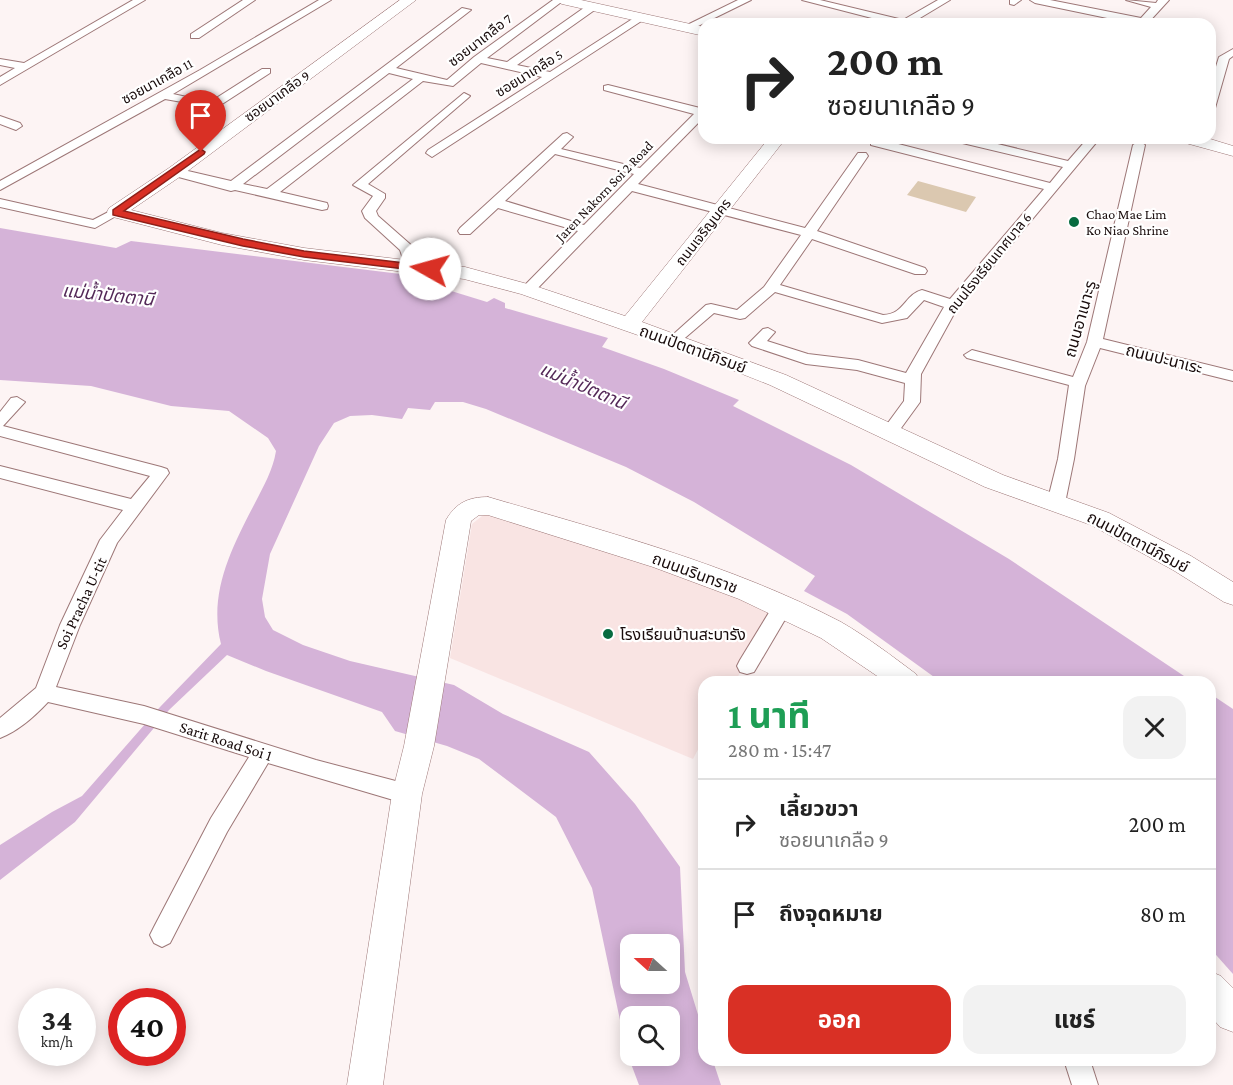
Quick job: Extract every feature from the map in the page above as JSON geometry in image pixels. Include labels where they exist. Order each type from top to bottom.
[{"type":"street","points":[[0,82],[140,0]]},
{"type":"street","points":[[195,36],[249,0]]},
{"type":"street","name":"ซอยนาเกลือ 11","points":[[0,186],[326,0]]},
{"type":"street","name":"ซอยนาเกลือ 9","points":[[116,212],[175,172],[409,0]]},
{"type":"street","points":[[561,0],[698,31]]},
{"type":"street","name":"ซอยนาเกลือ 7","points":[[387,69],[449,84],[478,59],[561,0]]},
{"type":"street","points":[[707,18],[746,0]]},
{"type":"street","points":[[807,0],[882,18]]},
{"type":"street","points":[[833,6],[847,0]]},
{"type":"street","points":[[912,18],[945,0]]},
{"type":"street","points":[[1035,0],[1119,18]]},
{"type":"street","points":[[1131,0],[1161,3]]},
{"type":"street","points":[[1147,18],[1161,3]]},
{"type":"street","points":[[510,65],[592,7]]},
{"type":"street","points":[[231,187],[466,10]]},
{"type":"street","name":"ซอยนาเกลือ 5","points":[[432,153],[641,18]]},
{"type":"street","points":[[686,28],[698,22]]},
{"type":"street","points":[[1216,84],[1224,57],[1233,52]]},
{"type":"street","points":[[478,59],[552,76]]},
{"type":"street","points":[[0,62],[25,67]]},
{"type":"street","points":[[164,94],[212,106],[266,71]]},
{"type":"street","points":[[268,195],[418,80]]},
{"type":"street","points":[[608,88],[698,112]]},
{"type":"street","points":[[412,267],[406,248],[372,218],[369,211],[379,198],[379,194],[359,185],[464,96]]},
{"type":"street","name":"Jaren Nakorn Soi 2 Road","points":[[528,290],[698,118]]},
{"type":"street","points":[[0,120],[16,126]]},
{"type":"street","points":[[422,132],[450,141]]},
{"type":"street","points":[[465,231],[567,137]]},
{"type":"street","name":"ถนนเจริญนคร","points":[[629,326],[773,144]]},
{"type":"street","points":[[883,144],[1052,187]]},
{"type":"street","points":[[983,144],[1071,165]]},
{"type":"street","name":"ถนนโรงเรียนเทศบาล 6","points":[[890,431],[912,402],[913,374],[953,305],[1089,144]]},
{"type":"street","name":"ถนนอาเนาะรู","points":[[1056,502],[1079,383],[1095,342],[1140,144]]},
{"type":"street","points":[[1211,144],[1233,151]]},
{"type":"street","points":[[552,150],[643,173]]},
{"type":"street","points":[[674,340],[711,308],[740,315],[771,287],[862,156]]},
{"type":"street","points":[[175,172],[322,207]]},
{"type":"street","points":[[630,186],[808,233],[920,271]]},
{"type":"street","points":[[0,203],[23,210],[95,224],[116,212]]},
{"type":"street","points":[[496,203],[587,230]]},
{"type":"street","name":"ถนนปัตตานีภิรมย์","points":[[116,212],[222,239],[304,254],[465,273],[528,290],[674,340],[778,380],[993,480],[1100,519],[1182,563],[1233,595]]},
{"type":"street","points":[[771,287],[882,319],[899,318],[922,294],[953,305]]},
{"type":"street","points":[[768,332],[758,343],[806,359],[858,365],[913,380]]},
{"type":"street","name":"ถนนปะนาเระ","points":[[1095,342],[1233,376]]},
{"type":"street","points":[[972,355],[1079,383]]},
{"type":"street","points":[[0,422],[17,402]]},
{"type":"street","name":"Soi Pracha U-tit","points":[[0,432],[161,472],[109,540],[62,642],[44,693],[29,708],[0,729]]},
{"type":"street","points":[[0,472],[133,506]]},
{"type":"street","name":"ถนนนรินทราช","points":[[407,794],[418,746],[459,519],[468,509],[478,505],[488,506],[639,552],[783,606],[833,631],[898,676]]},
{"type":"street","points":[[747,666],[783,606]]},
{"type":"street","name":"Sarit Road Soi 1","points":[[44,693],[144,715],[407,794]]},
{"type":"street","points":[[162,935],[219,825],[263,752]]},
{"type":"street","points":[[365,1085],[407,794]]},
{"type":"street","points":[[1216,996],[1233,1014]]},
{"type":"street","points":[[1079,1066],[1085,1085]]},
{"type":"shaded area","points":[[918,181],[976,197],[966,212],[907,195]]},
{"type":"shaded area","name":"โรงเรียนบ้านสะบารัง","points":[[493,512],[664,566],[774,610],[738,676],[698,676],[698,750],[693,759],[450,658],[472,524],[482,516]]},
{"type":"water","name":"แม่น้ำปัตตานี","points":[[0,228],[116,248],[131,241],[441,279],[435,286],[487,302],[494,298],[505,303],[505,308],[608,338],[602,347],[664,369],[739,400],[733,406],[851,465],[1009,559],[1184,676],[933,676],[847,614],[804,591],[815,576],[694,502],[626,467],[486,409],[463,402],[435,402],[430,410],[408,408],[402,419],[372,415],[350,416],[334,423],[319,446],[270,554],[262,599],[265,617],[273,630],[303,645],[350,661],[454,685],[503,714],[589,752],[635,804],[680,867],[685,972],[698,1015],[698,1066],[715,1066],[721,1085],[639,1085],[632,1066],[680,1066],[680,1006],[620,1006],[620,1020],[592,888],[556,817],[479,759],[447,746],[395,731],[382,712],[227,655],[169,710],[75,822],[0,880],[0,845],[82,796],[160,707],[221,644],[218,607],[225,571],[238,536],[268,477],[276,451],[268,438],[229,411],[171,406],[91,386],[0,380]]},
{"type":"water","points":[[1216,698],[1233,709],[1233,974],[1216,955]]},
{"type":"place","name":"Chao Mae Lim Ko Niao Shrine","points":[[1074,222]]},
{"type":"place","name":"โรงเรียนบ้านสะบารัง","points":[[608,634]]},
{"type":"route","points":[[201,152],[116,212],[243,243],[304,254],[430,269]]}]
